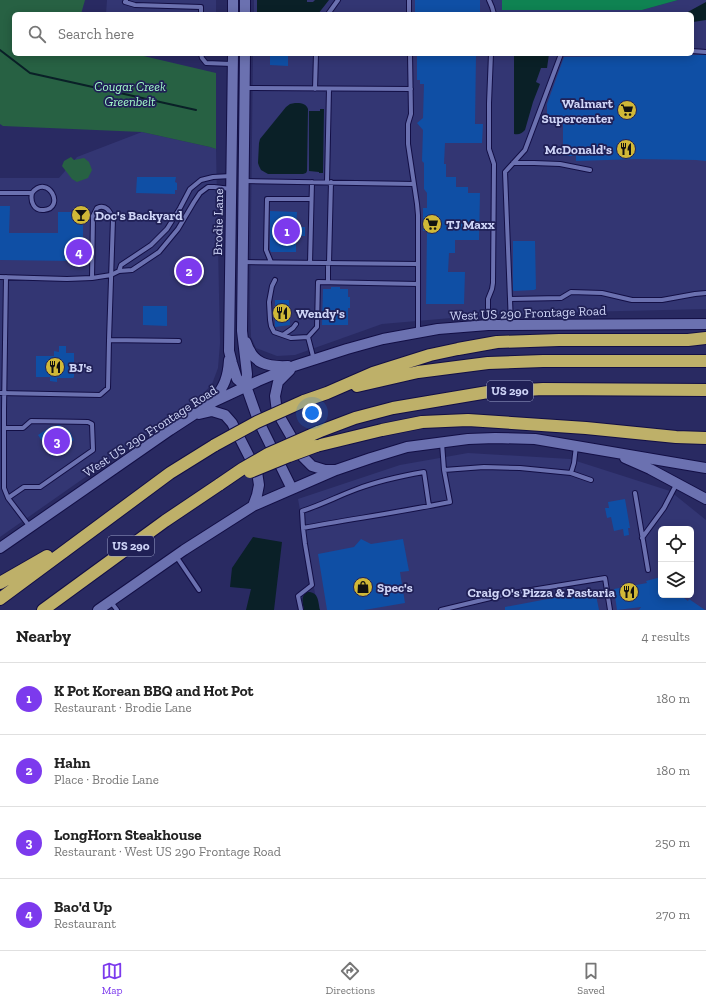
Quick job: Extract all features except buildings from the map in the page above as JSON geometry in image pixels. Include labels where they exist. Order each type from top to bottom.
[{"type":"highway","points":[[327,393],[372,373],[430,355],[496,342],[610,339],[688,340],[706,338]]},
{"type":"highway","name":"US 290","points":[[0,598],[170,474],[215,445],[258,422],[304,401],[327,393],[418,372],[488,363],[550,361],[706,361]]},
{"type":"highway","name":"US 290","points":[[43,610],[165,521],[242,469],[268,454],[318,432],[355,418],[393,408],[488,392],[542,389],[706,390]]},
{"type":"highway","points":[[220,484],[316,446],[422,422],[468,420],[586,428],[676,437],[706,438]]},
{"type":"highway","points":[[0,583],[88,533]]},
{"type":"main road","points":[[233,0],[233,12]]},
{"type":"main road","points":[[245,0],[245,12]]},
{"type":"main road","name":"Brodie Lane","points":[[245,56],[242,331],[247,374],[246,386],[258,420],[292,489]]},
{"type":"main road","name":"Brodie Lane","points":[[233,59],[229,351],[237,379],[246,386]]},
{"type":"main road","points":[[232,128],[236,136],[239,178],[243,181]]},
{"type":"main road","name":"West US 290 Frontage Road","points":[[0,548],[213,402],[246,386],[294,366],[347,349],[383,339],[438,329],[488,325],[706,324]]},
{"type":"main road","points":[[242,331],[248,348],[256,359],[275,367],[294,366]]},
{"type":"main road","points":[[213,402],[226,382],[229,351]]},
{"type":"main road","points":[[294,366],[278,382],[275,396],[277,412],[303,457],[312,466],[325,470],[336,470]]},
{"type":"main road","points":[[193,415],[212,411],[224,415],[232,424],[257,472],[259,485],[258,495],[253,506]]},
{"type":"main road","points":[[98,610],[194,543],[253,506],[336,470],[407,447],[468,439],[535,439],[706,468]]},
{"type":"main road","points":[[608,452],[650,469],[706,499]]},
{"type":"lane","points":[[126,0],[125,2],[135,5],[201,7],[201,12]]},
{"type":"lane","points":[[329,12],[338,0]]},
{"type":"lane","points":[[409,0],[409,12]]},
{"type":"lane","points":[[489,0],[493,12]]},
{"type":"lane","points":[[694,51],[706,52]]},
{"type":"lane","points":[[202,56],[203,61],[206,63],[233,59]]},
{"type":"lane","points":[[315,88],[316,56]]},
{"type":"lane","points":[[410,56],[411,114],[408,124],[408,144],[418,215],[418,333]]},
{"type":"lane","points":[[488,325],[488,299],[493,284],[494,164],[489,149],[491,56]]},
{"type":"lane","points":[[510,325],[505,172],[525,150],[560,56]]},
{"type":"lane","points":[[245,88],[411,89]]},
{"type":"lane","points":[[328,282],[329,89]]},
{"type":"lane","points":[[513,164],[560,164],[590,170]]},
{"type":"lane","points":[[119,271],[121,265],[151,246],[167,229],[190,189],[201,180],[214,177],[231,176]]},
{"type":"lane","points":[[243,181],[414,184]]},
{"type":"lane","points":[[310,263],[312,182]]},
{"type":"lane","points":[[0,193],[32,193],[37,188],[41,187],[47,188],[53,193],[54,202],[47,210],[39,210],[33,206],[31,202],[32,193]]},
{"type":"lane","points":[[0,277],[67,279],[92,278],[111,275],[119,271],[132,270],[159,252],[178,229],[200,193],[208,187],[231,190]]},
{"type":"lane","points":[[271,262],[266,250],[267,199],[311,199]]},
{"type":"lane","points":[[2,393],[100,395],[108,388],[112,219],[110,212],[105,208],[100,207],[97,208],[94,216],[92,278]]},
{"type":"lane","points":[[242,262],[418,264]]},
{"type":"lane","points":[[6,277],[2,393],[4,428],[4,488],[8,498],[30,527]]},
{"type":"lane","points":[[275,280],[272,286],[269,302],[271,326],[274,332],[291,338],[308,337],[317,327],[318,282],[418,284]]},
{"type":"lane","points":[[510,299],[561,298],[571,292],[602,293],[632,300],[662,300],[706,293]]},
{"type":"lane","points":[[283,335],[296,324]]},
{"type":"lane","points":[[308,337],[314,360]]},
{"type":"lane","points":[[109,340],[179,341]]},
{"type":"lane","points":[[4,428],[23,428],[31,421],[88,422],[92,424],[93,450],[40,487],[24,487],[8,498]]},
{"type":"lane","points":[[303,528],[450,502],[444,470],[442,442]]},
{"type":"lane","points":[[571,473],[576,446]]},
{"type":"lane","points":[[444,470],[484,467],[520,468],[571,473],[590,480]]},
{"type":"lane","points":[[301,610],[298,596],[312,585],[305,544],[302,511],[357,489],[403,476],[424,472],[429,506]]},
{"type":"lane","points":[[642,538],[664,508],[677,483]]},
{"type":"lane","points":[[635,493],[648,570]]},
{"type":"lane","points":[[176,556],[199,590]]},
{"type":"lane","points":[[440,610],[507,594],[605,578],[610,610]]},
{"type":"lane","points":[[111,601],[117,610]]},
{"type":"shaded area","points":[[107,0],[216,0],[216,12],[106,12]]},
{"type":"shaded area","points":[[254,0],[502,0],[502,10],[642,10],[678,0],[706,0],[706,309],[498,314],[382,324],[295,355],[277,356],[256,348],[251,337],[250,304],[253,56],[694,56],[694,12],[254,12]]},
{"type":"shaded area","points":[[142,132],[216,149],[220,343],[218,368],[212,384],[201,396],[0,537],[0,178],[59,178],[77,157]]},
{"type":"shaded area","points":[[468,453],[570,459],[670,491],[706,520],[706,610],[318,610],[298,499],[400,465]]},
{"type":"green space","name":"Cougar Creek Greenbelt","points":[[0,0],[85,0],[82,12],[12,12],[12,56],[144,56],[216,73],[216,149],[142,132],[3,126],[0,124]]},
{"type":"green space","points":[[502,0],[678,0],[642,10],[502,10]]},
{"type":"green space","points":[[71,157],[74,160],[84,158],[89,162],[92,170],[88,178],[77,182],[72,179],[62,166],[64,161]]},
{"type":"water","points":[[257,0],[307,0],[307,2],[313,2],[315,0],[329,0],[320,12],[257,12]]},
{"type":"water","points":[[706,2],[706,20],[694,22],[694,12],[688,12]]},
{"type":"water","points":[[514,56],[549,56],[547,68],[541,68],[536,82],[540,84],[525,130],[521,133],[514,134]]},
{"type":"water","points":[[295,103],[304,104],[308,109],[307,171],[303,174],[268,174],[261,170],[258,163],[260,139],[286,107]]},
{"type":"water","points":[[320,109],[324,109],[323,173],[309,171],[309,111],[320,111]]},
{"type":"water","points":[[253,537],[282,542],[274,610],[246,610],[251,589],[230,587],[232,568]]},
{"type":"water","points":[[312,592],[316,596],[320,610],[304,610],[303,597],[305,593]]},
{"type":"waterway","points":[[0,50],[30,73],[196,110]]},
{"type":"place","name":"Walmart Supercenter","points":[[627,110]]},
{"type":"place","name":"McDonald's","points":[[626,149]]},
{"type":"place","name":"Doc's Backyard","points":[[81,215]]},
{"type":"place","name":"TJ Maxx","points":[[432,224]]},
{"type":"place","name":"K Pot Korean BBQ and Hot Pot","points":[[287,231]]},
{"type":"place","name":"Bao'd Up","points":[[79,252]]},
{"type":"place","name":"Hahn","points":[[189,271]]},
{"type":"place","name":"Wendy's","points":[[282,313]]},
{"type":"place","name":"BJ's","points":[[55,367]]},
{"type":"place","name":"LongHorn Steakhouse","points":[[57,441]]},
{"type":"place","name":"Spec's","points":[[363,587]]},
{"type":"place","name":"Craig O's Pizza & Pastaria","points":[[629,592]]}]
